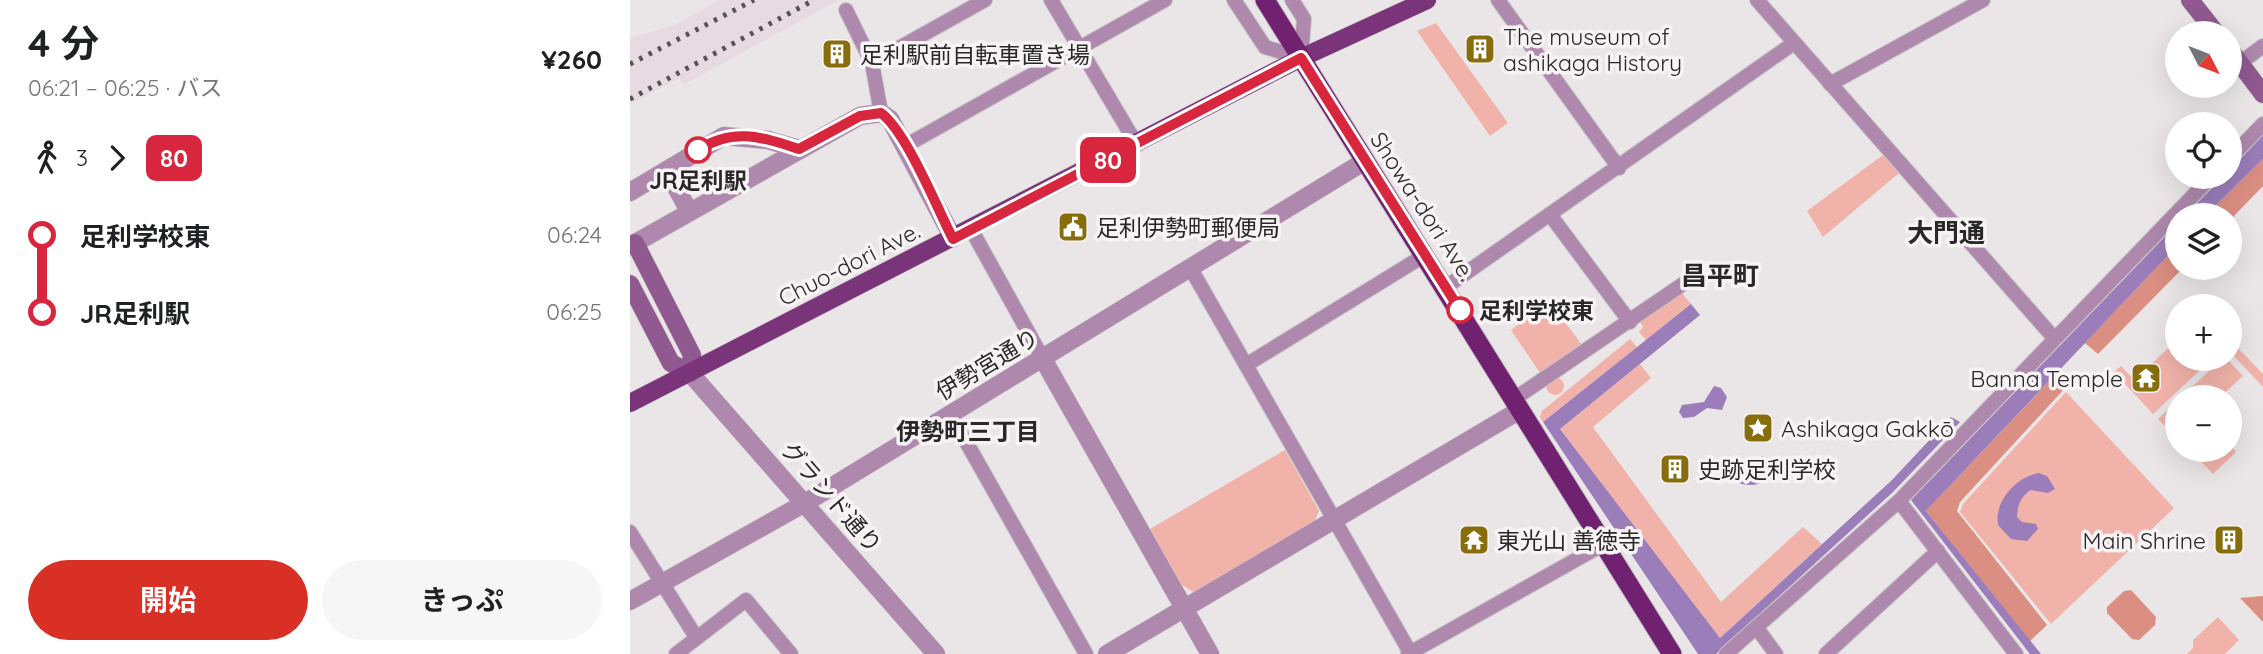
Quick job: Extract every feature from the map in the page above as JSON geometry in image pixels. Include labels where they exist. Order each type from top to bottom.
[{"type":"highway","name":"Showa-dori Ave.","points":[[1265,0],[1447,287],[1672,654]]},
{"type":"main road","name":"Chuo-dori Ave.","points":[[630,403],[1137,145],[1301,58],[1427,0]]},
{"type":"main road","points":[[2190,0],[2207,21]]},
{"type":"main road","points":[[2242,66],[2263,94]]},
{"type":"main road","points":[[630,285],[671,363],[690,373],[692,355],[633,244]]},
{"type":"street","points":[[872,62],[985,0]]},
{"type":"street","points":[[1051,0],[1137,145]]},
{"type":"street","points":[[905,146],[1165,0]]},
{"type":"street","points":[[1234,0],[1265,47],[1301,58],[1304,19],[1292,0]]},
{"type":"street","points":[[1498,0],[1619,168]]},
{"type":"street","points":[[1757,0],[2054,338]]},
{"type":"street","points":[[1830,84],[1983,0]]},
{"type":"street","points":[[846,10],[872,62],[881,113]]},
{"type":"street","points":[[1447,287],[1794,43]]},
{"type":"street","points":[[2242,54],[2263,46]]},
{"type":"street","points":[[633,244],[860,116],[881,113],[890,119],[953,239]]},
{"type":"street","points":[[2242,146],[2263,124]]},
{"type":"street","points":[[630,192],[724,136],[768,140],[799,149]]},
{"type":"street","name":"伊勢宮通り","points":[[630,601],[805,503],[1365,161]]},
{"type":"street","points":[[667,171],[689,211]]},
{"type":"street","points":[[1726,654],[1899,501],[2199,189]]},
{"type":"street","points":[[1551,216],[1630,323]]},
{"type":"street","points":[[971,229],[1210,654]]},
{"type":"street","points":[[1246,365],[1425,255]]},
{"type":"street","points":[[1191,269],[1410,654],[1604,544]]},
{"type":"street","points":[[1107,654],[1335,520],[1517,404],[1686,282]]},
{"type":"street","name":"グランド通り","points":[[690,373],[936,654]]},
{"type":"street","points":[[951,415],[1086,654]]},
{"type":"street","points":[[1899,501],[2016,654]]},
{"type":"street","points":[[630,532],[660,584],[696,637]]},
{"type":"street","points":[[1826,654],[1938,551]]},
{"type":"street","points":[[676,654],[746,600],[791,654]]},
{"type":"street","points":[[1756,627],[1776,654]]},
{"type":"shaded area","points":[[719,0],[839,0],[683,85],[680,78],[630,104],[630,38],[674,25]]},
{"type":"shaded area","points":[[1436,23],[1508,123],[1490,136],[1417,31]]},
{"type":"shaded area","points":[[2263,135],[2263,159],[2242,180],[2242,157]]},
{"type":"shaded area","points":[[1883,155],[1899,173],[1823,237],[1807,211]]},
{"type":"shaded area","points":[[2263,159],[2263,186],[2242,208],[2242,203],[2218,203],[2232,189],[2242,189],[2242,180]]},
{"type":"shaded area","points":[[2211,189],[2232,189],[2218,203],[2197,203]]},
{"type":"shaded area","points":[[2165,236],[2165,259],[1926,511],[2041,654],[2030,654],[1911,500]]},
{"type":"shaded area","points":[[2165,259],[2165,280],[2171,280],[2098,354],[2085,343]]},
{"type":"shaded area","points":[[1680,291],[1691,304],[1646,340],[1639,332],[1643,327],[1639,320]]},
{"type":"shaded area","points":[[1549,301],[1583,346],[1542,376],[1511,330]]},
{"type":"shaded area","points":[[1691,304],[1700,315],[1560,429],[1720,638],[1892,480],[1951,417],[1960,422],[1893,492],[1716,654],[1698,654],[1543,422]]},
{"type":"shaded area","points":[[1630,339],[1637,347],[1543,422],[1540,417],[1542,411]]},
{"type":"shaded area","points":[[2165,351],[2165,371],[2199,371],[2184,385],[2165,385],[2165,403],[2153,414],[2114,372],[2121,366],[2134,380]]},
{"type":"shaded area","points":[[2242,352],[2263,374],[2263,387],[2242,365]]},
{"type":"shaded area","points":[[1640,364],[1651,378],[1593,427],[1721,602],[1803,527],[1822,544],[1720,638],[1560,429]]},
{"type":"shaded area","points":[[2209,371],[2238,371],[2243,376],[2233,385],[2194,385]]},
{"type":"shaded area","points":[[2055,375],[2066,387],[1960,502],[1957,511],[2047,625],[2030,641],[1926,511]]},
{"type":"shaded area","points":[[1551,377],[1559,377],[1564,386],[1562,393],[1551,395],[1546,390],[1546,382]]},
{"type":"shaded area","points":[[1714,386],[1721,388],[1727,397],[1722,410],[1707,408],[1694,417],[1683,418],[1679,412],[1682,405],[1704,402]]},
{"type":"shaded area","points":[[2066,392],[2174,508],[2051,624],[1960,512],[1963,504]]},
{"type":"shaded area","points":[[2165,412],[2165,426],[2158,419]]},
{"type":"shaded area","points":[[1285,450],[1319,511],[1315,521],[1195,593],[1182,585],[1150,529]]},
{"type":"shaded area","points":[[1762,456],[1775,460],[1774,468],[1767,479],[1762,483],[1750,485],[1736,482],[1736,473]]},
{"type":"shaded area","points":[[2202,462],[2226,462],[2213,474]]},
{"type":"shaded area","points":[[2039,473],[2047,476],[2055,489],[2048,493],[2031,490],[2022,498],[2017,517],[2022,522],[2036,524],[2038,529],[2027,541],[2011,539],[1998,525],[1999,507],[2008,491],[2022,479]]},
{"type":"shaded area","points":[[2131,590],[2156,617],[2155,625],[2139,640],[2132,639],[2107,613],[2107,607],[2124,591]]},
{"type":"shaded area","points":[[2263,596],[2263,622],[2240,598]]},
{"type":"shaded area","points":[[2218,617],[2239,640],[2225,654],[2187,654],[2193,648],[2193,640]]},
{"type":"railway","points":[[630,64],[754,0]]},
{"type":"railway","points":[[630,99],[814,0]]},
{"type":"bus line","name":"80","points":[[698,150],[724,136],[736,135],[799,149],[860,116],[881,113],[890,119],[953,239],[1301,58],[1460,310]]},
{"type":"place","name":"The museum of ashikaga History","points":[[1480,49]]},
{"type":"place","name":"足利駅前自転車置き場","points":[[837,54]]},
{"type":"place","name":"JR足利駅","points":[[698,150]]},
{"type":"place","name":"足利伊勢町郵便局","points":[[1073,227]]},
{"type":"place","name":"足利学校東","points":[[1460,310]]},
{"type":"place","name":"Banna Temple","points":[[2146,378]]},
{"type":"place","name":"Ashikaga Gakkō","points":[[1758,428]]},
{"type":"place","name":"史跡足利学校","points":[[1675,469]]},
{"type":"place","name":"東光山 善徳寺","points":[[1474,540]]},
{"type":"place","name":"Main Shrine","points":[[2229,540]]},
{"type":"district","name":"大門通","points":[[1946,232]]},
{"type":"district","name":"昌平町","points":[[1720,275]]},
{"type":"district","name":"伊勢町三丁目","points":[[968,431]]}]
